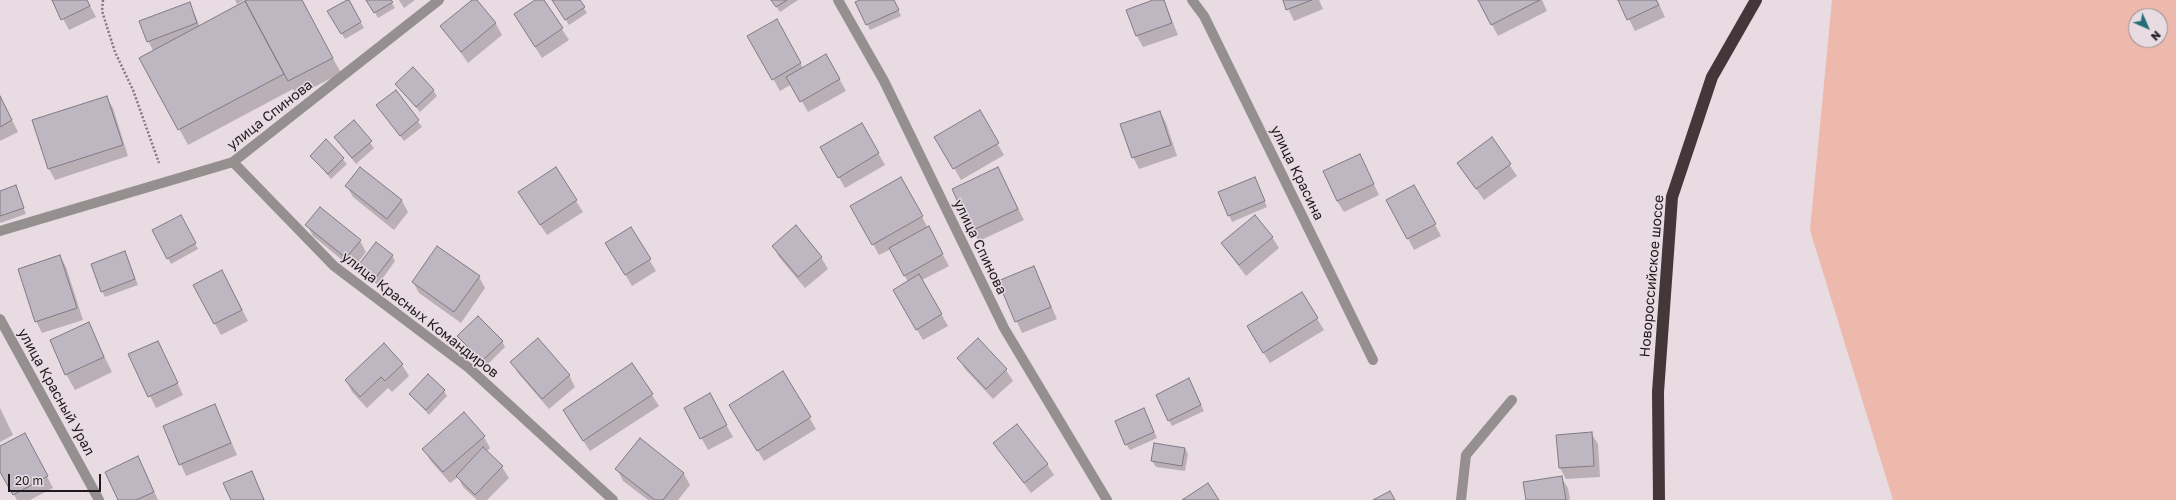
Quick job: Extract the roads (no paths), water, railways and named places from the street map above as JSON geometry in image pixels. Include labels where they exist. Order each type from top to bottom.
[{"type":"highway","name":"Новороссийское шоссе","points":[[1659,500],[1658,392],[1672,197],[1712,77],[1756,0]]},
{"type":"street","name":"улица Спинова","points":[[0,231],[233,162],[439,0]]},
{"type":"street","name":"улица Спинова","points":[[838,0],[884,81],[1004,328],[1107,500]]},
{"type":"street","name":"улица Красина","points":[[1192,0],[1207,24],[1373,360]]},
{"type":"street","name":"улица Красных Командиров","points":[[233,162],[334,266],[469,368],[613,500]]},
{"type":"street","name":"улица Красный Урал","points":[[0,319],[99,500]]},
{"type":"street","points":[[1461,500],[1466,455],[1512,400]]}]
